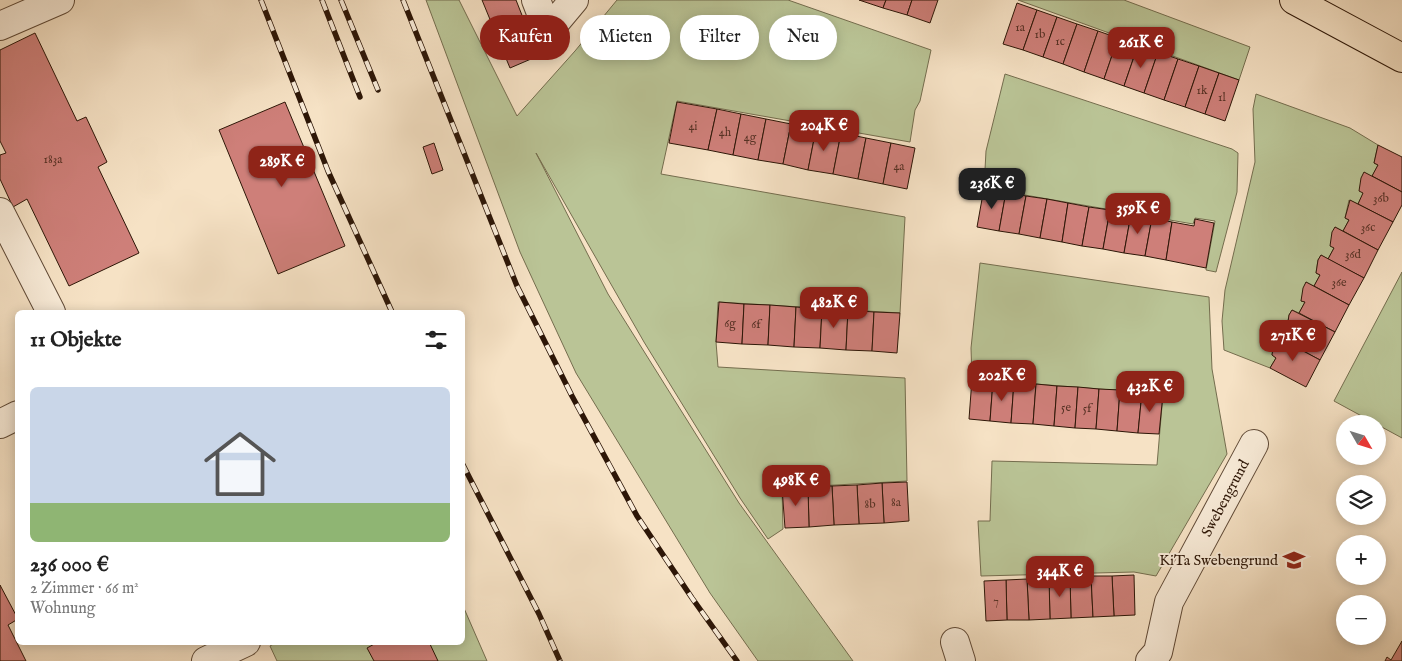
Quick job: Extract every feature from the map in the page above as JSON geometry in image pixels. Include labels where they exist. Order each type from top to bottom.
[{"type":"main road","points":[[1294,0],[1402,58]]},
{"type":"street","points":[[0,26],[60,0]]},
{"type":"street","points":[[536,0],[548,31],[574,0]]},
{"type":"street","points":[[0,212],[50,310]]},
{"type":"street","name":"Swebengrund","points":[[1150,661],[1158,652],[1169,602],[1254,444]]},
{"type":"street","points":[[206,661],[240,645]]},
{"type":"green space","points":[[426,0],[459,0],[480,42],[480,60],[489,60],[517,116],[567,60],[570,60],[570,57],[580,45],[580,60],[670,60],[670,15],[605,15],[617,0],[788,0],[831,15],[769,15],[769,60],[837,60],[837,17],[931,50],[920,101],[915,110],[910,142],[677,101],[661,174],[905,217],[900,313],[718,302],[716,342],[718,367],[905,378],[907,481],[782,488],[783,529],[768,539],[740,498],[644,342],[536,153],[608,294],[739,503],[853,661],[758,661],[710,593],[576,373],[520,252]]},
{"type":"green space","points":[[1018,0],[1124,0],[1250,47],[1239,80]]},
{"type":"green space","points":[[1005,74],[1232,149],[1238,153],[1237,192],[1216,272],[1206,270],[1215,221],[1195,218],[1193,224],[984,188],[986,151]]},
{"type":"green space","points":[[1256,94],[1350,128],[1378,145],[1374,163],[1378,165],[1358,204],[1349,200],[1345,218],[1349,220],[1343,231],[1335,227],[1334,248],[1328,259],[1321,255],[1318,260],[1316,273],[1320,275],[1314,286],[1306,282],[1301,301],[1305,302],[1299,313],[1292,310],[1289,315],[1287,328],[1291,330],[1285,341],[1277,337],[1274,342],[1272,355],[1276,358],[1270,368],[1224,350],[1222,321],[1225,290],[1255,162],[1253,109]]},
{"type":"green space","points":[[980,263],[1209,297],[1212,369],[1227,454],[1156,576],[1134,572],[981,576],[978,521],[990,521],[992,461],[1157,465],[1163,394],[972,379],[971,348]]},
{"type":"green space","points":[[1402,272],[1402,438],[1386,429],[1386,415],[1360,415],[1334,401]]},
{"type":"green space","points":[[465,611],[487,661],[277,661],[270,646],[465,645]]},
{"type":"building","points":[[482,0],[516,0],[522,15],[488,15]]},
{"type":"building","points":[[859,0],[886,0],[883,8]]},
{"type":"building","points":[[886,0],[912,0],[907,15],[883,8]]},
{"type":"building","points":[[912,0],[938,0],[930,23],[907,15]]},
{"type":"building","points":[[1017,3],[1037,10],[1023,50],[1003,44]]},
{"type":"building","points":[[1037,10],[1057,17],[1043,57],[1023,50]]},
{"type":"building","points":[[1057,17],[1077,24],[1063,64],[1043,57]]},
{"type":"building","points":[[1077,24],[1098,31],[1084,72],[1063,64]]},
{"type":"building","points":[[1098,31],[1118,38],[1104,79],[1084,72]]},
{"type":"building","points":[[35,33],[77,121],[86,117],[107,162],[98,167],[139,253],[69,286],[27,199],[13,207],[0,179],[0,155],[6,153],[0,141],[0,50]]},
{"type":"building","points":[[1118,38],[1138,45],[1124,86],[1104,79]]},
{"type":"building","points":[[1138,45],[1158,52],[1144,93],[1124,86]]},
{"type":"building","points":[[1158,52],[1178,59],[1164,100],[1144,93]]},
{"type":"building","points":[[1178,59],[1199,66],[1185,107],[1164,100]]},
{"type":"building","points":[[507,60],[529,60],[510,68]]},
{"type":"building","points":[[1199,66],[1219,73],[1205,114],[1185,107]]},
{"type":"building","points":[[1219,73],[1239,80],[1225,121],[1205,114]]},
{"type":"building","points":[[285,102],[345,246],[278,274],[219,130]]},
{"type":"building","points":[[677,102],[717,109],[708,150],[669,143]]},
{"type":"building","points":[[717,109],[741,114],[733,155],[708,150]]},
{"type":"building","points":[[741,114],[766,119],[758,160],[733,155]]},
{"type":"building","points":[[766,119],[791,124],[783,164],[758,160]]},
{"type":"building","points":[[791,124],[816,129],[808,170],[783,164]]},
{"type":"building","points":[[816,129],[841,133],[833,174],[808,170]]},
{"type":"building","points":[[841,133],[866,138],[858,179],[833,174]]},
{"type":"building","points":[[866,138],[891,143],[883,184],[858,179]]},
{"type":"building","points":[[434,143],[443,170],[432,174],[423,147]]},
{"type":"building","points":[[891,143],[915,148],[907,189],[883,184]]},
{"type":"building","points":[[1378,145],[1402,157],[1402,192],[1372,176],[1378,165],[1374,163]]},
{"type":"building","points":[[1364,172],[1402,192],[1402,205],[1393,222],[1358,204],[1363,193],[1359,191]]},
{"type":"building","points":[[984,188],[1006,192],[999,231],[977,227]]},
{"type":"building","points":[[1006,192],[1026,196],[1019,234],[999,231]]},
{"type":"building","points":[[1026,196],[1047,199],[1040,238],[1019,234]]},
{"type":"building","points":[[1047,199],[1068,203],[1062,242],[1040,238]]},
{"type":"building","points":[[1350,200],[1393,222],[1378,250],[1343,231],[1349,220],[1345,218]]},
{"type":"building","points":[[1068,203],[1089,207],[1082,246],[1062,242]]},
{"type":"building","points":[[1089,207],[1110,210],[1103,249],[1082,246]]},
{"type":"building","points":[[1110,210],[1131,214],[1124,253],[1103,249]]},
{"type":"building","points":[[1131,214],[1152,218],[1145,256],[1124,253]]},
{"type":"building","points":[[1152,218],[1172,222],[1166,260],[1145,256]]},
{"type":"building","points":[[1195,219],[1214,223],[1206,268],[1166,260],[1172,222],[1194,226]]},
{"type":"building","points":[[1335,227],[1378,250],[1364,278],[1328,259],[1334,248],[1330,246],[1332,232]]},
{"type":"building","points":[[1321,255],[1364,278],[1349,305],[1314,286],[1320,275],[1316,273],[1318,260]]},
{"type":"building","points":[[1306,282],[1349,305],[1335,332],[1299,313],[1305,302],[1301,301]]},
{"type":"building","points":[[719,302],[744,304],[742,344],[716,342]]},
{"type":"building","points":[[744,304],[770,305],[768,345],[742,344]]},
{"type":"building","points":[[770,305],[796,307],[794,347],[768,345]]},
{"type":"building","points":[[796,307],[822,309],[820,348],[794,347]]},
{"type":"building","points":[[822,309],[848,310],[846,350],[820,348]]},
{"type":"building","points":[[848,310],[874,312],[872,351],[846,350]]},
{"type":"building","points":[[1292,310],[1335,332],[1320,360],[1285,341],[1291,330],[1287,328],[1289,315]]},
{"type":"building","points":[[874,312],[900,313],[897,353],[872,351]]},
{"type":"building","points":[[1277,337],[1320,360],[1306,387],[1270,368],[1276,358],[1272,355],[1274,342]]},
{"type":"building","points":[[972,379],[993,381],[990,421],[969,419]]},
{"type":"building","points":[[993,381],[1014,382],[1011,423],[990,421]]},
{"type":"building","points":[[1014,382],[1036,384],[1033,424],[1011,423]]},
{"type":"building","points":[[1036,384],[1057,386],[1054,426],[1033,424]]},
{"type":"building","points":[[1057,386],[1078,387],[1075,428],[1054,426]]},
{"type":"building","points":[[1078,387],[1099,389],[1096,429],[1075,428]]},
{"type":"building","points":[[1099,389],[1120,390],[1117,431],[1096,429]]},
{"type":"building","points":[[1120,390],[1142,392],[1138,433],[1117,431]]},
{"type":"building","points":[[1142,392],[1163,394],[1159,434],[1138,433]]},
{"type":"building","points":[[907,482],[909,521],[884,523],[882,483]]},
{"type":"building","points":[[882,483],[884,523],[859,524],[857,485]]},
{"type":"building","points":[[857,485],[859,524],[834,525],[832,486]]},
{"type":"building","points":[[832,486],[834,525],[809,527],[808,487]]},
{"type":"building","points":[[808,487],[809,527],[785,528],[782,488]]},
{"type":"building","points":[[1134,575],[1135,615],[1114,616],[1112,576]]},
{"type":"building","points":[[1091,576],[1093,617],[1071,618],[1070,577]]},
{"type":"building","points":[[1091,576],[1112,576],[1114,616],[1093,617]]},
{"type":"building","points":[[1070,577],[1071,618],[1050,619],[1049,578]]},
{"type":"building","points":[[1049,578],[1050,619],[1029,620],[1027,579]]},
{"type":"building","points":[[1027,579],[1029,620],[1007,620],[1006,580]]},
{"type":"building","points":[[1006,580],[1007,620],[986,621],[984,581]]},
{"type":"building","points":[[0,585],[15,613],[15,621],[8,625],[15,639],[15,645],[18,645],[26,661],[0,661]]},
{"type":"building","points":[[1402,641],[1402,661],[1385,661],[1387,657],[1391,660]]},
{"type":"building","points":[[372,645],[430,645],[438,661],[374,661],[367,648]]},
{"type":"railway","points":[[261,0],[328,171],[391,310]]},
{"type":"railway","points":[[322,0],[360,97]]},
{"type":"railway","points":[[341,0],[378,90]]},
{"type":"railway","points":[[403,0],[517,286],[572,396],[637,516],[737,661]]},
{"type":"railway","points":[[465,469],[539,614],[560,661]]},
{"type":"place","name":"KiTa Swebengrund","points":[[1294,560]]}]
